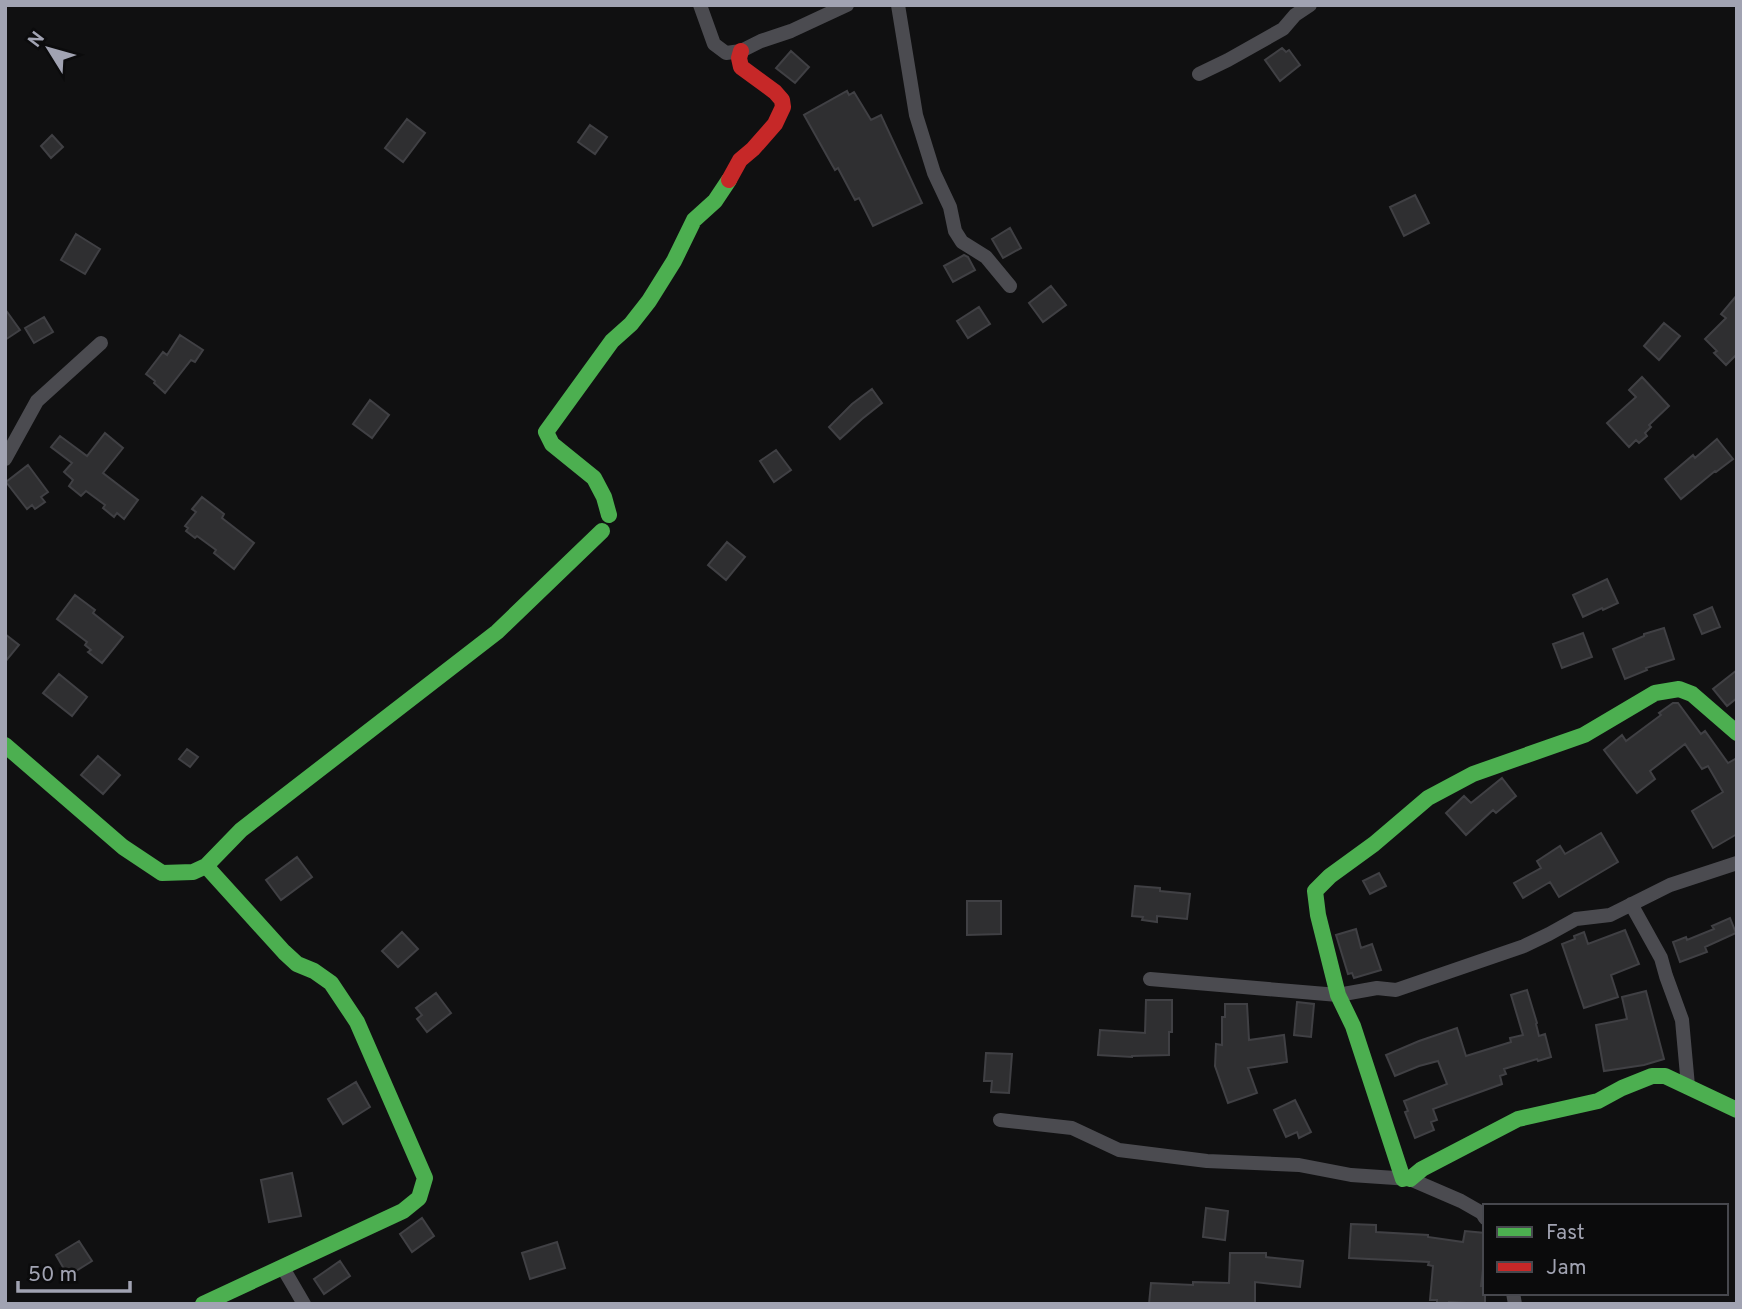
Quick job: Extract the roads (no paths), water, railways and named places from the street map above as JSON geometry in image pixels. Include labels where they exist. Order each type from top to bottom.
[{"type":"street","points":[[700,5],[714,44],[726,53],[741,51],[846,5]]},
{"type":"street","points":[[898,5],[916,115],[934,173],[950,207],[955,231],[962,242],[986,257],[1010,286]]},
{"type":"street","points":[[1199,74],[1283,29],[1295,15],[1310,5]]},
{"type":"street","points":[[609,515],[604,497],[594,478],[552,444],[546,432],[612,341],[631,324],[649,301],[674,261],[694,220],[715,201],[740,160],[775,124],[783,107],[782,100],[741,67],[741,51]]},
{"type":"street","points":[[5,459],[37,401],[101,343]]},
{"type":"street","points":[[5,746],[123,847],[162,873],[193,872],[206,866],[241,830],[497,632],[602,531]]},
{"type":"street","points":[[1406,1179],[1353,1026],[1338,995],[1318,915],[1315,891],[1428,798],[1473,774],[1584,735],[1655,693],[1679,689],[1692,694],[1737,733]]},
{"type":"street","points":[[1150,979],[1338,995],[1377,988],[1396,990],[1524,946],[1576,919],[1610,915],[1670,885],[1737,863]]},
{"type":"street","points":[[204,1304],[403,1211],[419,1198],[425,1178],[357,1022],[331,983],[314,971],[297,964],[269,937],[206,866]]},
{"type":"street","points":[[1631,904],[1661,958],[1682,1020],[1688,1086]]},
{"type":"street","points":[[1406,1179],[1518,1119],[1598,1101],[1652,1076],[1665,1076],[1737,1110]]},
{"type":"street","points":[[1000,1120],[1072,1128],[1119,1150],[1206,1161],[1299,1165],[1351,1175],[1406,1179],[1461,1201],[1483,1215]]},
{"type":"street","points":[[283,1268],[304,1304]]}]
